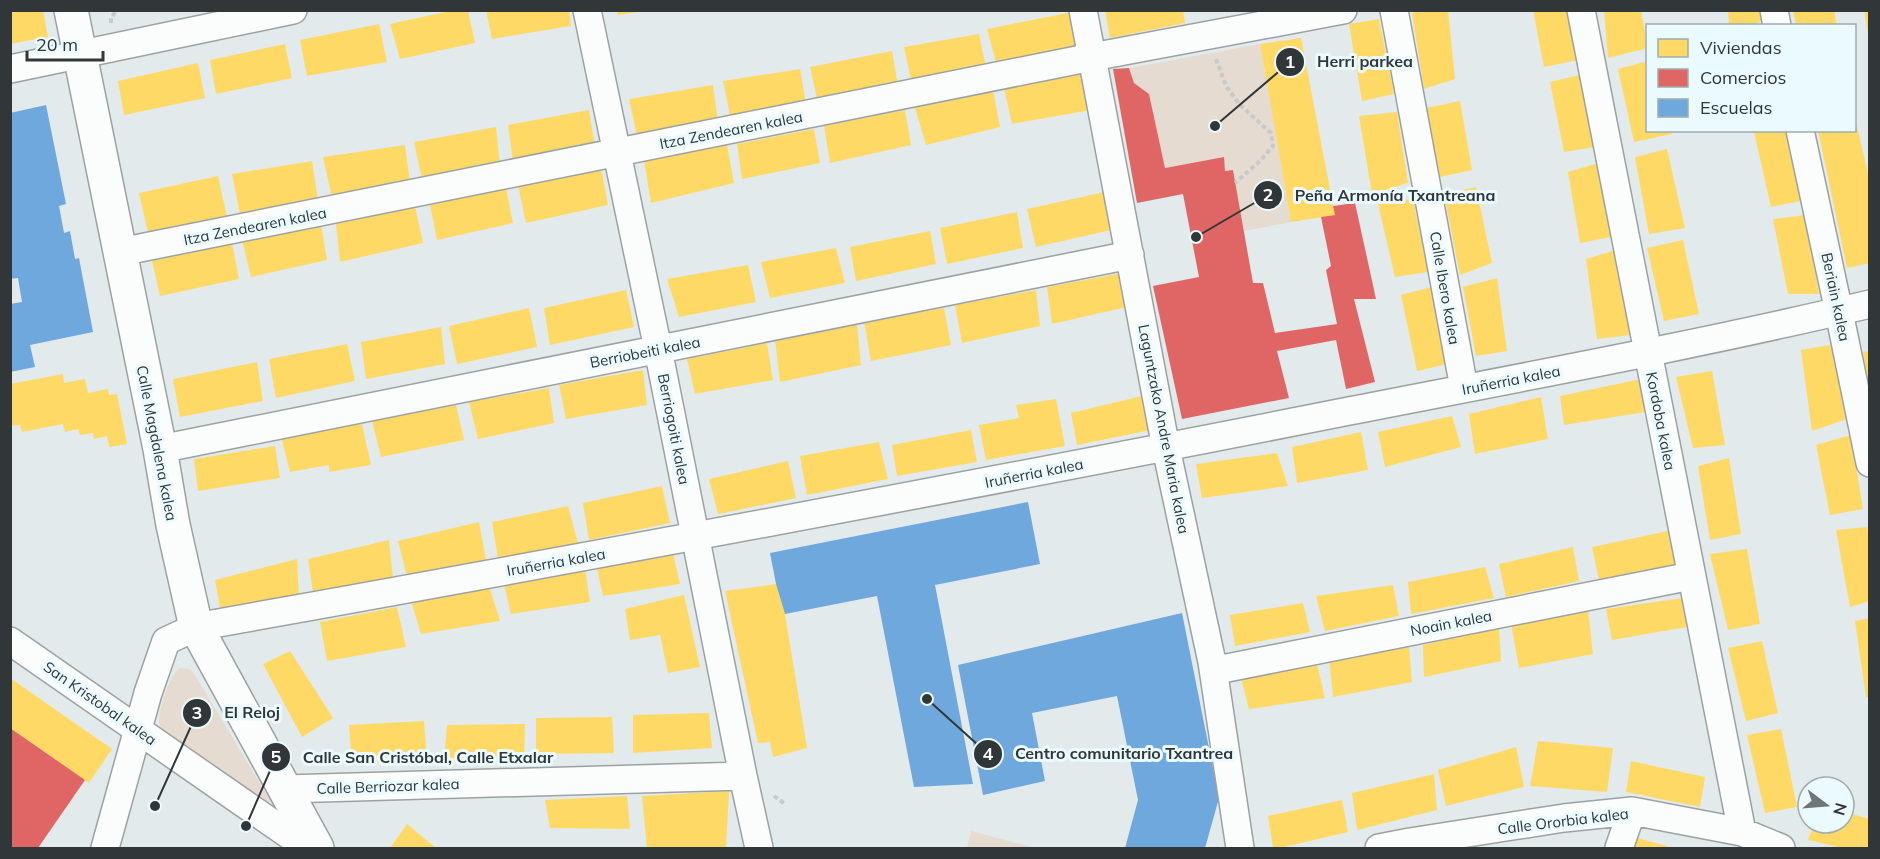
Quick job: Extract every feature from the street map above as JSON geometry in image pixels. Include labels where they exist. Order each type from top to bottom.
[{"type":"main road","name":"Calle Magdalena kalea","points":[[71,10],[160,449],[173,525],[196,627],[317,849]]},
{"type":"street","points":[[10,69],[293,10]]},
{"type":"street","name":"Berriogoiti kalea","points":[[587,10],[759,849]]},
{"type":"street","name":"Laguntzako Andre Maria kalea","points":[[1083,10],[1095,56],[1170,437],[1212,662],[1240,849]]},
{"type":"street","name":"Laguntzako Andre Maria kalea","points":[[1089,10],[1130,255],[1170,437]]},
{"type":"street","name":"Itza Zendearen kalea","points":[[120,252],[1095,56],[1343,10]]},
{"type":"street","name":"Calle Ibero kalea","points":[[1394,10],[1464,388]]},
{"type":"street","name":"Kordoba kalea","points":[[1581,10],[1742,832]]},
{"type":"street","name":"Beriain kalea","points":[[1800,132],[1869,463]]},
{"type":"street","name":"Berriobeiti kalea","points":[[160,449],[1130,255]]},
{"type":"street","name":"Iruñerria kalea","points":[[105,849],[137,729],[166,641],[196,627],[694,537],[1170,437],[1464,388],[1648,354],[1869,304]]},
{"type":"street","name":"Noain kalea","points":[[1212,662],[1222,669],[1691,576]]},
{"type":"street","name":"San Kristobal kalea","points":[[10,641],[308,849]]},
{"type":"street","name":"Calle Berriozar kalea","points":[[285,789],[743,776]]},
{"type":"street","points":[[1619,849],[1632,811]]},
{"type":"street","name":"Calle Ororbia kalea","points":[[1379,849],[1564,818],[1632,811],[1742,832],[1781,849]]},
{"type":"path","points":[[1214,52],[1226,86],[1240,105],[1271,133],[1273,146],[1235,183]]},
{"type":"shaded area","points":[[1260,44],[1291,222],[1244,231],[1233,170],[1225,171],[1223,157],[1165,168],[1149,94],[1134,83],[1129,68]]},
{"type":"shaded area","points":[[180,668],[193,672],[273,805],[272,810],[163,733],[159,718],[163,702],[172,677]]},
{"type":"shaded area","points":[[971,831],[1035,848],[967,848]]},
{"type":"building: Viviendas","points":[[10,10],[43,10],[48,37],[10,44]]},
{"type":"building: Viviendas","points":[[454,10],[468,10],[475,43],[400,59],[390,24]]},
{"type":"building: Viviendas","points":[[486,10],[569,10],[571,26],[492,39]]},
{"type":"building: Viviendas","points":[[617,10],[638,10],[638,12],[618,15]]},
{"type":"building: Viviendas","points":[[1105,10],[1183,10],[1185,23],[1110,38]]},
{"type":"building: Viviendas","points":[[1425,10],[1448,10],[1455,79],[1424,89],[1412,13]]},
{"type":"building: Viviendas","points":[[1533,10],[1569,10],[1578,60],[1544,67]]},
{"type":"building: Viviendas","points":[[1604,10],[1641,10],[1646,48],[1608,58]]},
{"type":"building: Viviendas","points":[[1728,10],[1762,10],[1764,20],[1755,24],[1729,24]]},
{"type":"building: Viviendas","points":[[1793,10],[1834,10],[1837,24],[1796,24]]},
{"type":"building: Viviendas","points":[[1864,10],[1870,10],[1870,34],[1868,34]]},
{"type":"building: Viviendas","points":[[1072,12],[1081,52],[997,66],[987,29]]},
{"type":"building: Viviendas","points":[[1379,19],[1394,94],[1362,101],[1349,24]]},
{"type":"building: Viviendas","points":[[379,24],[387,62],[307,76],[300,40]]},
{"type":"building: Viviendas","points":[[979,34],[986,67],[911,80],[904,47]]},
{"type":"building: Viviendas","points":[[1301,38],[1335,215],[1291,222],[1260,44]]},
{"type":"building: Viviendas","points":[[285,44],[292,78],[216,94],[210,60]]},
{"type":"building: Viviendas","points":[[892,51],[898,86],[818,103],[810,67]]},
{"type":"building: Viviendas","points":[[1646,62],[1646,132],[1672,132],[1672,134],[1634,142],[1618,69]]},
{"type":"building: Viviendas","points":[[198,63],[205,98],[124,115],[118,81]]},
{"type":"building: Viviendas","points":[[800,69],[806,104],[731,120],[723,81]]},
{"type":"building: Viviendas","points":[[1084,73],[1091,110],[1012,124],[1004,88]]},
{"type":"building: Viviendas","points":[[1580,75],[1595,147],[1564,152],[1550,82]]},
{"type":"building: Viviendas","points":[[713,85],[718,122],[637,136],[629,99]]},
{"type":"building: Viviendas","points":[[993,90],[1000,127],[926,145],[915,108]]},
{"type":"building: Viviendas","points":[[1460,101],[1472,170],[1440,177],[1426,108]]},
{"type":"building: Viviendas","points":[[589,110],[595,147],[513,161],[508,125]]},
{"type":"building: Viviendas","points":[[905,110],[911,145],[830,163],[824,126]]},
{"type":"building: Viviendas","points":[[1397,112],[1408,183],[1372,194],[1359,116]]},
{"type":"building: Viviendas","points":[[1856,122],[1870,181],[1870,263],[1847,268],[1818,132],[1856,132]]},
{"type":"building: Viviendas","points":[[496,127],[500,166],[422,179],[414,142]]},
{"type":"building: Viviendas","points":[[814,129],[820,163],[742,179],[737,144]]},
{"type":"building: Viviendas","points":[[1754,132],[1788,132],[1801,201],[1771,207]]},
{"type":"building: Viviendas","points":[[405,145],[410,182],[332,198],[323,157]]},
{"type":"building: Viviendas","points":[[727,145],[734,183],[651,203],[644,160]]},
{"type":"building: Viviendas","points":[[1667,149],[1685,228],[1649,234],[1635,157]]},
{"type":"building: Viviendas","points":[[312,161],[318,200],[240,215],[232,174]]},
{"type":"building: Viviendas","points":[[1598,163],[1611,237],[1580,243],[1568,172]]},
{"type":"building: Viviendas","points":[[601,167],[608,205],[526,223],[518,185]]},
{"type":"building: Viviendas","points":[[218,176],[227,217],[148,233],[139,193]]},
{"type":"building: Viviendas","points":[[1476,187],[1492,263],[1460,275],[1444,194]]},
{"type":"building: Viviendas","points":[[506,188],[513,223],[437,240],[430,205]]},
{"type":"building: Viviendas","points":[[1109,191],[1116,229],[1036,247],[1027,209]]},
{"type":"building: Viviendas","points":[[1413,199],[1428,272],[1395,277],[1378,204]]},
{"type":"building: Viviendas","points":[[415,206],[423,243],[340,262],[336,224]]},
{"type":"building: Viviendas","points":[[1017,212],[1023,248],[947,264],[940,228]]},
{"type":"building: Viviendas","points":[[1805,215],[1819,294],[1788,294],[1773,219]]},
{"type":"building: Viviendas","points":[[321,225],[327,260],[251,277],[242,240]]},
{"type":"building: Viviendas","points":[[930,231],[936,264],[856,281],[850,247]]},
{"type":"building: Viviendas","points":[[1683,240],[1699,314],[1664,321],[1647,248]]},
{"type":"building: Viviendas","points":[[232,243],[239,279],[160,296],[152,261]]},
{"type":"building: Viviendas","points":[[836,248],[845,283],[770,298],[761,262]]},
{"type":"building: Viviendas","points":[[1619,249],[1630,335],[1597,339],[1586,259]]},
{"type":"building: Viviendas","points":[[748,265],[756,302],[679,317],[667,279]]},
{"type":"building: Viviendas","points":[[1123,273],[1131,306],[1052,324],[1047,287]]},
{"type":"building: Viviendas","points":[[1497,278],[1507,351],[1476,356],[1463,287]]},
{"type":"building: Viviendas","points":[[1431,287],[1448,364],[1417,371],[1401,295]]},
{"type":"building: Viviendas","points":[[626,290],[634,327],[550,345],[544,308]]},
{"type":"building: Viviendas","points":[[1036,290],[1040,326],[962,343],[955,305]]},
{"type":"building: Viviendas","points":[[529,308],[537,347],[457,364],[449,326]]},
{"type":"building: Viviendas","points":[[944,308],[951,345],[871,361],[864,322]]},
{"type":"building: Viviendas","points":[[857,324],[861,365],[780,382],[775,339]]},
{"type":"building: Viviendas","points":[[441,327],[445,364],[366,379],[361,342]]},
{"type":"building: Viviendas","points":[[767,343],[773,380],[695,394],[687,359]]},
{"type":"building: Viviendas","points":[[347,344],[355,381],[276,398],[269,359]]},
{"type":"building: Viviendas","points":[[1836,344],[1847,419],[1812,431],[1801,350]]},
{"type":"building: Viviendas","points":[[1870,351],[1870,381],[1868,381],[1863,352]]},
{"type":"building: Viviendas","points":[[257,362],[263,401],[180,417],[173,379]]},
{"type":"building: Viviendas","points":[[643,370],[647,405],[566,419],[559,385]]},
{"type":"building: Viviendas","points":[[1712,371],[1725,445],[1693,448],[1676,377]]},
{"type":"building: Viviendas","points":[[63,374],[64,383],[85,379],[88,393],[108,389],[109,395],[117,394],[127,444],[109,447],[107,436],[94,439],[93,433],[80,435],[78,429],[65,432],[63,424],[22,432],[20,425],[10,426],[10,384]]},
{"type":"building: Viviendas","points":[[1641,379],[1645,412],[1564,425],[1560,396]]},
{"type":"building: Viviendas","points":[[549,388],[554,423],[478,439],[469,402]]},
{"type":"building: Viviendas","points":[[1146,395],[1151,430],[1077,445],[1071,413]]},
{"type":"building: Viviendas","points":[[1541,397],[1548,439],[1475,454],[1469,414]]},
{"type":"building: Viviendas","points":[[1056,399],[1065,446],[986,460],[979,425],[1019,418],[1016,405]]},
{"type":"building: Viviendas","points":[[456,405],[464,440],[381,457],[372,421]]},
{"type":"building: Viviendas","points":[[1452,416],[1461,447],[1385,467],[1378,432]]},
{"type":"building: Viviendas","points":[[362,424],[371,465],[329,472],[329,465],[290,472],[281,436]]},
{"type":"building: Viviendas","points":[[971,430],[977,462],[897,476],[892,445]]},
{"type":"building: Viviendas","points":[[1361,432],[1368,470],[1297,483],[1292,447]]},
{"type":"building: Viviendas","points":[[1851,435],[1863,509],[1830,515],[1816,445]]},
{"type":"building: Viviendas","points":[[879,442],[888,479],[807,495],[800,456]]},
{"type":"building: Viviendas","points":[[275,446],[280,478],[198,491],[194,459]]},
{"type":"building: Viviendas","points":[[1277,453],[1288,486],[1202,498],[1196,464]]},
{"type":"building: Viviendas","points":[[1729,458],[1741,534],[1710,540],[1698,466]]},
{"type":"building: Viviendas","points":[[788,461],[796,498],[718,514],[709,479]]},
{"type":"building: Viviendas","points":[[662,486],[670,523],[589,540],[583,503]]},
{"type":"building: Viviendas","points":[[568,506],[578,543],[498,559],[492,522]]},
{"type":"building: Viviendas","points":[[479,522],[486,560],[407,577],[398,541]]},
{"type":"building: Viviendas","points":[[1867,527],[1870,540],[1870,601],[1850,607],[1836,530]]},
{"type":"building: Viviendas","points":[[1673,530],[1674,565],[1599,580],[1592,547]]},
{"type":"building: Viviendas","points":[[389,540],[393,578],[313,593],[308,559]]},
{"type":"building: Viviendas","points":[[1573,547],[1579,581],[1506,597],[1499,564]]},
{"type":"building: Viviendas","points":[[1747,549],[1760,624],[1728,630],[1710,554]]},
{"type":"building: Viviendas","points":[[673,553],[680,584],[603,596],[596,565]]},
{"type":"building: Viviendas","points":[[297,559],[299,597],[221,613],[215,580]]},
{"type":"building: Viviendas","points":[[1485,567],[1494,598],[1411,614],[1408,582]]},
{"type":"building: Viviendas","points":[[585,569],[590,602],[511,614],[504,584]]},
{"type":"building: Viviendas","points":[[776,584],[785,614],[807,748],[773,757],[770,742],[758,743],[725,591]]},
{"type":"building: Viviendas","points":[[1393,585],[1399,616],[1325,631],[1316,596]]},
{"type":"building: Viviendas","points":[[489,586],[500,621],[421,634],[411,601]]},
{"type":"building: Viviendas","points":[[684,595],[700,667],[668,673],[660,635],[630,640],[625,609]]},
{"type":"building: Viviendas","points":[[1683,598],[1687,627],[1612,640],[1606,609]]},
{"type":"building: Viviendas","points":[[1303,603],[1310,632],[1235,646],[1230,615]]},
{"type":"building: Viviendas","points":[[397,607],[406,647],[327,661],[320,622]]},
{"type":"building: Viviendas","points":[[1588,610],[1593,654],[1519,668],[1511,624]]},
{"type":"building: Viviendas","points":[[1870,618],[1870,697],[1866,697],[1855,621]]},
{"type":"building: Viviendas","points":[[1499,628],[1501,661],[1424,677],[1423,645]]},
{"type":"building: Viviendas","points":[[1762,641],[1778,713],[1746,721],[1728,648]]},
{"type":"building: Viviendas","points":[[1409,647],[1412,682],[1333,697],[1329,659]]},
{"type":"building: Viviendas","points":[[290,651],[333,718],[302,737],[263,664]]},
{"type":"building: Viviendas","points":[[1317,664],[1325,698],[1249,709],[1241,678]]},
{"type":"building: Viviendas","points":[[10,678],[112,749],[89,783],[10,728]]},
{"type":"building: Viviendas","points":[[709,713],[712,748],[633,753],[633,715]]},
{"type":"building: Viviendas","points":[[612,717],[614,753],[536,754],[536,718]]},
{"type":"building: Viviendas","points":[[424,721],[427,761],[352,763],[349,725]]},
{"type":"building: Viviendas","points":[[525,724],[524,758],[444,762],[447,725]]},
{"type":"building: Viviendas","points":[[1781,729],[1796,807],[1765,813],[1747,735]]},
{"type":"building: Viviendas","points":[[1538,741],[1613,748],[1607,792],[1530,786]]},
{"type":"building: Viviendas","points":[[1516,747],[1524,787],[1446,806],[1438,770]]},
{"type":"building: Viviendas","points":[[1631,761],[1705,777],[1700,807],[1626,792]]},
{"type":"building: Viviendas","points":[[1434,774],[1437,810],[1357,830],[1352,793]]},
{"type":"building: Viviendas","points":[[729,791],[726,848],[647,848],[642,796]]},
{"type":"building: Viviendas","points":[[627,796],[630,829],[550,828],[545,800]]},
{"type":"building: Viviendas","points":[[1342,800],[1348,832],[1273,848],[1268,816]]},
{"type":"building: Viviendas","points":[[1856,815],[1870,819],[1870,848],[1842,848],[1808,840],[1810,835],[1856,835]]},
{"type":"building: Viviendas","points":[[407,824],[436,848],[390,848]]},
{"type":"building: Viviendas","points":[[1630,836],[1667,846],[1667,848],[1619,848]]},
{"type":"building: Comercios","points":[[1129,68],[1134,83],[1149,94],[1165,168],[1224,157],[1225,171],[1233,170],[1253,283],[1263,283],[1275,333],[1337,324],[1326,270],[1331,266],[1321,217],[1335,215],[1333,206],[1355,203],[1376,299],[1354,299],[1375,382],[1346,389],[1336,340],[1277,351],[1289,398],[1182,419],[1153,286],[1199,277],[1183,194],[1137,203],[1113,69]]},
{"type":"building: Comercios","points":[[10,728],[85,780],[38,848],[10,848]]},
{"type":"building: Escuelas","points":[[46,105],[66,204],[59,206],[64,233],[70,231],[75,259],[79,258],[93,332],[30,345],[35,367],[10,372],[10,304],[22,302],[18,278],[10,279],[10,113]]},
{"type":"building: Escuelas","points":[[1028,502],[1040,564],[935,585],[973,784],[914,787],[877,596],[785,614],[770,553]]},
{"type":"building: Escuelas","points":[[1182,613],[1219,798],[1205,848],[1125,848],[1138,800],[1117,696],[1032,713],[1045,781],[983,795],[958,665]]},
{"type":"place","name":"Herri parkea","points":[[1215,126]]},
{"type":"place","name":"Peña Armonía Txantreana","points":[[1196,237]]},
{"type":"place","name":"Centro comunitario Txantrea","points":[[927,699]]},
{"type":"place","name":"El Reloj","points":[[155,806]]},
{"type":"place","name":"Calle San Cristóbal, Calle Etxalar","points":[[246,826]]}]
